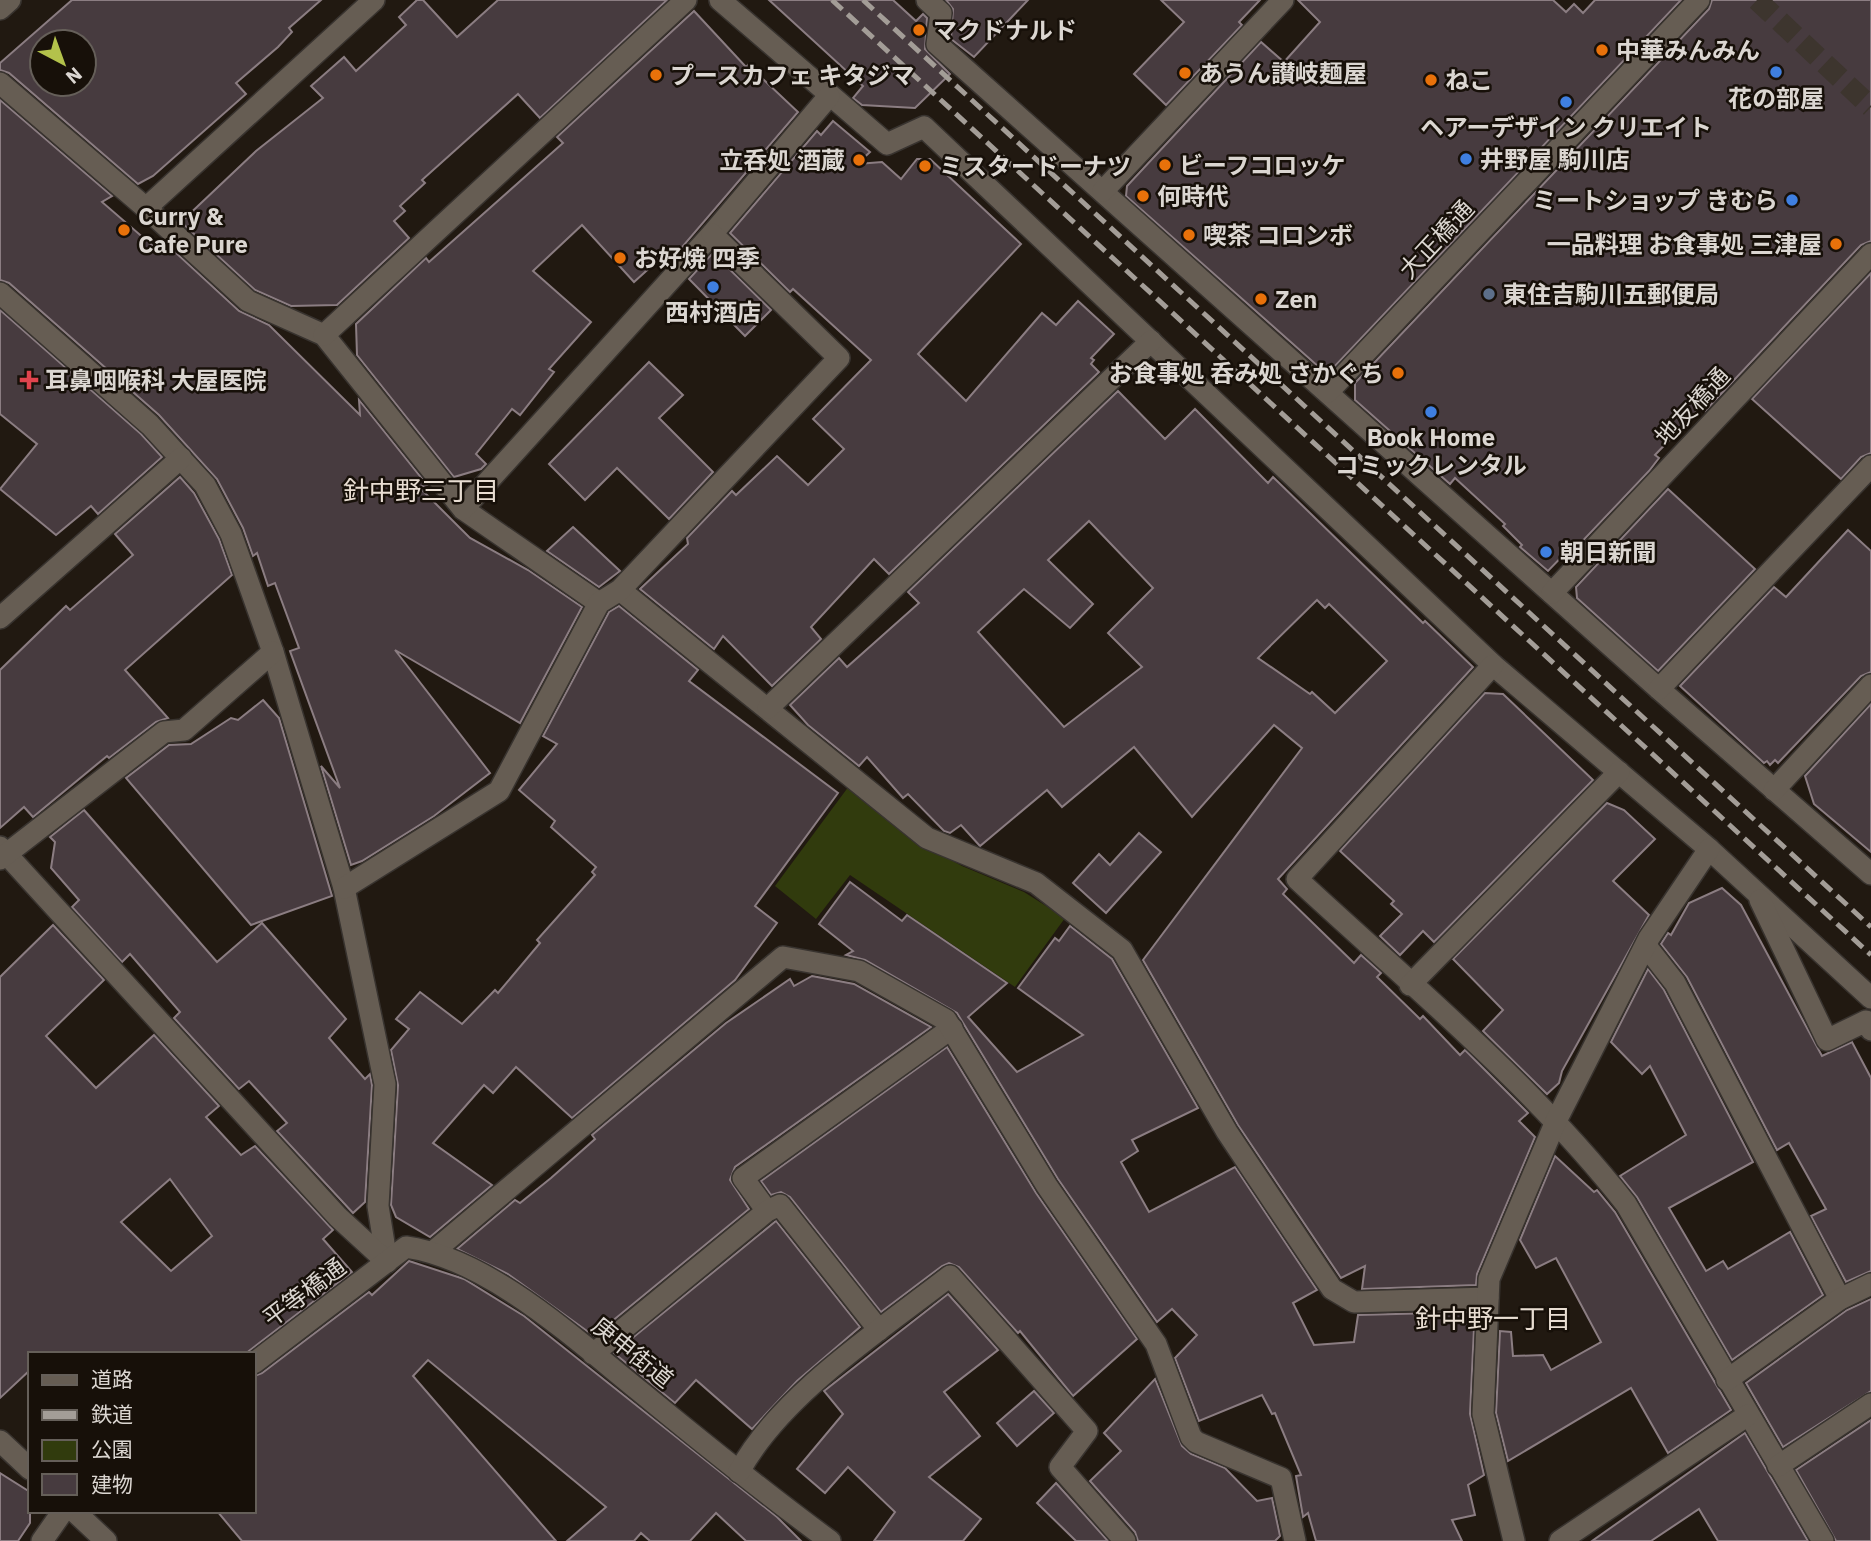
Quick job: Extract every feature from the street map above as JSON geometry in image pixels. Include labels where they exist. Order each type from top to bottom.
[{"type":"street","points":[[0,9],[10,0]]},
{"type":"street","points":[[146,208],[374,0]]},
{"type":"street","points":[[324,335],[686,0]]},
{"type":"street","points":[[720,0],[887,144],[924,127],[1493,665],[1709,849],[1871,998]]},
{"type":"street","points":[[927,0],[941,13],[937,44],[1659,689],[1871,874]]},
{"type":"street","name":"大正橋通","points":[[1328,393],[1699,0]]},
{"type":"street","points":[[1103,191],[1276,7]]},
{"type":"street","points":[[0,83],[146,208],[248,301],[324,335],[463,509],[599,603]]},
{"type":"street","points":[[463,509],[712,234],[829,96]]},
{"type":"street","points":[[344,888],[499,791],[599,603],[620,590],[839,358],[712,234]]},
{"type":"street","name":"地友橋通","points":[[1552,593],[1871,254]]},
{"type":"street","points":[[0,293],[150,425],[205,485],[231,534],[273,652],[344,888],[385,1084],[378,1206],[387,1262]]},
{"type":"street","points":[[768,708],[1151,341]]},
{"type":"street","points":[[0,618],[181,458]]},
{"type":"street","points":[[1659,689],[1871,466]]},
{"type":"street","points":[[620,590],[927,838],[1036,883],[1122,950],[1227,1132],[1332,1289],[1354,1302],[1488,1298]]},
{"type":"street","points":[[273,652],[184,730],[164,732],[2,853],[338,1217],[387,1262]]},
{"type":"street","points":[[1493,665],[1297,879],[1556,1121],[1626,1204],[1823,1541]]},
{"type":"street","points":[[1774,790],[1871,685]]},
{"type":"street","points":[[1410,985],[1619,772]]},
{"type":"street","points":[[1514,1541],[1483,1414],[1489,1279],[1556,1121],[1646,946],[1709,849]]},
{"type":"street","points":[[1758,894],[1764,913],[1828,1040],[1866,1021],[1871,1030]]},
{"type":"street","points":[[1646,946],[1675,983],[1840,1299]]},
{"type":"street","points":[[434,1251],[783,957],[859,971],[946,1020],[1047,1186],[1156,1344],[1191,1437],[1196,1442],[1281,1478],[1295,1541]]},
{"type":"street","points":[[767,1211],[743,1178],[952,1028]]},
{"type":"street","points":[[593,1354],[767,1211],[780,1205],[879,1331]]},
{"type":"street","name":"庚申街道","points":[[387,1262],[405,1247],[434,1251],[529,1302],[739,1472],[830,1541]]},
{"type":"street","name":"平等橋通","points":[[256,1361],[387,1262]]},
{"type":"street","points":[[739,1472],[749,1453],[817,1378],[950,1276],[1087,1432],[1060,1467],[1125,1541]]},
{"type":"street","points":[[1727,1380],[1840,1299],[1871,1284]]},
{"type":"street","points":[[1778,1466],[1871,1404]]},
{"type":"street","points":[[1560,1541],[1748,1415]]},
{"type":"street","points":[[0,1441],[28,1467]]},
{"type":"street","points":[[42,1541],[62,1513]]},
{"type":"street","points":[[76,1513],[106,1541]]},
{"type":"green space","points":[[849,786],[927,847],[962,866],[1024,892],[1065,918],[1015,987],[850,875],[816,919],[775,886]]},
{"type":"building","points":[[72,0],[321,0],[289,28],[292,32],[278,47],[236,83],[246,94],[153,176],[138,184],[38,98],[98,98],[98,28],[40,28]]},
{"type":"building","points":[[417,0],[423,0],[457,37],[498,0],[667,0],[540,118],[518,94],[422,180],[425,183],[400,206],[405,211],[394,221],[409,238],[337,305],[291,306],[255,290],[181,222],[256,151],[323,98],[311,86],[344,57],[356,71],[406,25],[399,17]]},
{"type":"building","points":[[769,0],[893,0],[916,21],[923,14],[927,18],[925,49],[950,74],[915,108],[862,105],[853,98],[863,86]]},
{"type":"building","points":[[946,0],[1028,0],[974,57],[951,39],[953,9]]},
{"type":"building","points":[[1161,0],[1260,0],[1239,22],[1242,25],[1166,105],[1134,74],[1184,22]]},
{"type":"building","points":[[1298,0],[1553,0],[1566,12],[1574,4],[1583,13],[1595,0],[1681,0],[1334,367],[1320,368],[1126,196],[1127,186],[1261,42],[1284,62],[1320,22]]},
{"type":"building","points":[[1712,0],[1871,0],[1871,241],[1861,245],[1705,411],[1701,407],[1655,455],[1659,458],[1649,471],[1574,550],[1574,544],[1548,571],[1520,547],[1522,545],[1503,526],[1505,524],[1455,478],[1450,484],[1355,400],[1355,383],[1709,9]]},
{"type":"building","points":[[694,11],[746,67],[748,65],[798,112],[671,260],[665,254],[634,282],[582,225],[533,271],[591,322],[549,369],[554,372],[520,415],[512,409],[476,454],[486,464],[481,469],[454,477],[357,355],[356,324],[426,258],[429,262],[563,143],[557,137]]},
{"type":"building","points":[[28,38],[28,89],[9,73],[0,70],[0,63]]},
{"type":"building","points":[[0,100],[112,196],[102,202],[154,247],[162,240],[239,311],[269,325],[360,415],[359,400],[427,485],[419,487],[470,538],[528,570],[582,607],[520,723],[395,650],[490,773],[434,816],[362,861],[351,865],[321,766],[340,788],[290,651],[299,648],[275,583],[268,586],[257,553],[253,556],[243,528],[217,479],[159,415],[9,283],[0,280]]},
{"type":"building","points":[[833,121],[870,152],[857,164],[882,162],[901,179],[917,159],[930,159],[1021,244],[918,354],[966,401],[1042,313],[1056,325],[1078,301],[1114,334],[1091,358],[1094,360],[1091,364],[1099,372],[889,574],[874,559],[811,627],[821,639],[772,686],[723,636],[714,649],[640,589],[688,544],[687,538],[732,491],[736,495],[777,456],[808,485],[844,449],[813,419],[871,360],[793,289],[790,292],[730,233],[817,131],[821,135]]},
{"type":"building","points":[[713,253],[771,310],[745,336],[689,279]]},
{"type":"building","points":[[1871,273],[1871,453],[1861,457],[1841,479],[1752,399]]},
{"type":"building","points":[[0,310],[141,434],[162,457],[98,514],[91,506],[56,535],[0,489],[37,444],[0,414]]},
{"type":"building","points":[[649,362],[683,395],[659,418],[713,472],[669,519],[617,468],[585,500],[549,464]]},
{"type":"building","points":[[1118,391],[1165,439],[1195,409],[1268,483],[1273,477],[1423,623],[1425,621],[1473,667],[1278,879],[1287,889],[1283,894],[1354,963],[1361,955],[1381,973],[1377,977],[1420,1019],[1423,1016],[1460,1055],[1465,1050],[1528,1113],[1519,1121],[1535,1137],[1477,1274],[1476,1285],[1362,1289],[1365,1266],[1341,1278],[1238,1125],[1143,960],[1302,748],[1274,725],[1192,817],[1134,747],[1062,807],[1047,790],[980,846],[961,825],[950,833],[944,831],[908,794],[903,798],[867,757],[859,766],[808,725],[790,705],[839,658],[847,667],[919,603],[908,592]],"holes":[[[1089,521],[1153,588],[1108,633],[1142,667],[1064,727],[978,632],[1024,589],[1070,628],[1093,604],[1048,560]],[[1317,600],[1325,608],[1329,604],[1387,661],[1335,713],[1312,692],[1310,694],[1258,658]]]},
{"type":"building","points":[[180,477],[194,493],[219,539],[232,575],[125,670],[168,718],[156,722],[109,758],[107,756],[33,817],[24,807],[0,828],[0,670],[66,606],[70,610],[133,555],[115,534]]},
{"type":"building","points":[[1668,489],[1755,569],[1658,671],[1577,598],[1576,587]]},
{"type":"building","points":[[573,527],[620,571],[599,587],[547,551]]},
{"type":"building","points":[[1848,530],[1871,551],[1871,672],[1861,676],[1778,763],[1775,760],[1770,765],[1767,761],[1764,763],[1680,686],[1774,587],[1786,597]]},
{"type":"building","points":[[619,606],[698,670],[689,681],[838,793],[755,906],[777,923],[735,980],[572,1118],[516,1067],[493,1093],[484,1085],[433,1143],[492,1185],[430,1237],[396,1217],[391,1205],[398,1085],[391,1050],[409,1029],[396,1019],[420,992],[462,1024],[495,990],[498,993],[540,943],[537,940],[595,875],[592,872],[596,867],[551,827],[555,821],[519,790],[557,744],[543,736],[609,612]]},
{"type":"building","points":[[1485,693],[1503,694],[1593,780],[1434,942],[1423,931],[1400,955],[1380,936],[1402,914],[1391,904],[1394,901],[1340,851]]},
{"type":"building","points":[[263,700],[279,718],[332,896],[251,925],[126,778],[169,745],[191,744],[231,718],[238,720]]},
{"type":"building","points":[[1871,704],[1871,852],[1814,804],[1805,776]]},
{"type":"building","points":[[1607,803],[1624,810],[1655,839],[1613,881],[1649,915],[1562,1071],[1559,1083],[1547,1094],[1483,1031],[1503,1010],[1453,959]]},
{"type":"building","points":[[84,810],[217,962],[262,923],[346,1019],[329,1038],[365,1079],[370,1074],[372,1085],[365,1202],[353,1213],[277,1131],[287,1123],[249,1081],[239,1089],[174,1018],[180,1012],[130,954],[122,962],[72,907],[79,900],[51,868],[55,842],[50,837]]},
{"type":"building","points":[[1139,833],[1161,852],[1106,913],[1073,883],[1099,854],[1110,865]]},
{"type":"building","points":[[850,882],[902,921],[907,915],[1007,983],[968,1017],[1017,1072],[1083,1035],[1018,988],[1055,938],[1059,941],[1070,926],[1112,959],[1198,1108],[1132,1140],[1138,1151],[1121,1162],[1149,1212],[1235,1167],[1317,1290],[1293,1303],[1314,1345],[1354,1342],[1358,1315],[1474,1312],[1469,1328],[1474,1328],[1470,1414],[1484,1475],[1468,1485],[1475,1515],[1452,1520],[1462,1541],[1316,1541],[1308,1513],[1303,1517],[1296,1476],[1301,1475],[1275,1413],[1272,1414],[1262,1395],[1199,1421],[1175,1358],[1197,1335],[1172,1309],[1157,1322],[1058,1179],[957,1013],[865,960],[846,955],[853,951],[819,924]]},
{"type":"building","points":[[1722,888],[1741,905],[1822,1056],[1852,1042],[1871,1078],[1871,1271],[1846,1282],[1811,1216],[1826,1209],[1789,1143],[1777,1150],[1687,977],[1661,944],[1668,933],[1671,935],[1689,903]]},
{"type":"building","points":[[53,925],[104,980],[46,1036],[96,1088],[154,1035],[219,1106],[206,1117],[241,1155],[255,1146],[333,1230],[323,1239],[352,1272],[248,1352],[28,1352],[28,1372],[0,1398],[0,977]],"holes":[[[170,1179],[212,1236],[171,1271],[121,1222]]]},
{"type":"building","points":[[1648,969],[1664,990],[1753,1162],[1669,1208],[1706,1271],[1723,1261],[1728,1269],[1790,1232],[1823,1295],[1732,1360],[1637,1197],[1620,1176],[1686,1135],[1650,1066],[1642,1074],[1611,1042]]},
{"type":"building","points":[[812,976],[854,984],[931,1027],[735,1167],[730,1180],[749,1209],[594,1336],[508,1274],[457,1249],[515,1200],[520,1203],[551,1178],[595,1139],[592,1135],[726,1023],[790,979],[794,986]]},
{"type":"building","points":[[947,1047],[1036,1193],[1137,1339],[1073,1396],[1020,1331],[1018,1333],[959,1267],[949,1263],[942,1266],[881,1312],[790,1197],[781,1192],[771,1195],[761,1181]]},
{"type":"building","points":[[1555,1156],[1594,1192],[1597,1190],[1615,1212],[1731,1410],[1668,1453],[1631,1388],[1508,1461],[1496,1413],[1500,1331],[1511,1332],[1513,1356],[1543,1355],[1551,1370],[1601,1342],[1556,1258],[1536,1268],[1520,1240]]},
{"type":"building","points":[[776,1221],[860,1327],[797,1381],[752,1429],[696,1380],[675,1403],[614,1353]]},
{"type":"building","points":[[409,1261],[464,1279],[524,1316],[777,1517],[801,1541],[746,1541],[716,1513],[690,1541],[650,1541],[641,1533],[634,1541],[567,1541],[606,1507],[428,1360],[413,1376],[556,1541],[242,1541],[219,1513],[256,1513],[256,1375],[369,1292],[372,1295]]},
{"type":"building","points":[[948,1294],[998,1350],[944,1392],[980,1436],[929,1477],[981,1519],[963,1541],[874,1541],[895,1512],[848,1467],[825,1493],[797,1469],[843,1414],[824,1391]]},
{"type":"building","points":[[1871,1299],[1871,1391],[1783,1447],[1746,1383],[1847,1310]]},
{"type":"building","points":[[1155,1379],[1182,1446],[1191,1454],[1225,1468],[1257,1501],[1272,1498],[1280,1536],[1275,1541],[1138,1541],[1135,1532],[1090,1481],[1121,1451],[1104,1433]]},
{"type":"building","points":[[1034,1391],[1054,1413],[1017,1446],[997,1423]]},
{"type":"building","points":[[1871,1420],[1871,1541],[1836,1541],[1796,1470]]},
{"type":"building","points":[[1745,1433],[1808,1541],[1718,1541],[1699,1509],[1651,1541],[1592,1541]]},
{"type":"building","points":[[0,1473],[28,1491],[30,1523],[18,1541],[0,1541]]},
{"type":"building","points":[[1056,1483],[1108,1541],[1076,1541],[1037,1503]]},
{"type":"tunnel","points":[[1757,0],[1871,107]]},
{"type":"railway","points":[[832,0],[1871,955]]},
{"type":"railway","points":[[863,0],[1871,927]]},
{"type":"place","name":"マクドナルド","points":[[919,30]]},
{"type":"place","name":"中華みんみん","points":[[1602,50]]},
{"type":"place","name":"花の部屋","points":[[1776,72]]},
{"type":"place","name":"あうん讃岐麺屋","points":[[1185,73]]},
{"type":"place","name":"プースカフェ キタジマ","points":[[656,75]]},
{"type":"place","name":"ねこ","points":[[1431,80]]},
{"type":"place","name":"ヘアーデザイン クリエイト","points":[[1566,102]]},
{"type":"place","name":"井野屋 駒川店","points":[[1466,159]]},
{"type":"place","name":"立呑処 酒蔵","points":[[859,160]]},
{"type":"place","name":"ビーフコロッケ","points":[[1165,165]]},
{"type":"place","name":"ミスタードーナツ","points":[[925,166]]},
{"type":"place","name":"何時代","points":[[1143,196]]},
{"type":"place","name":"ミートショップ きむら","points":[[1792,200]]},
{"type":"place","name":"Curry & Cafe Pure","points":[[124,230]]},
{"type":"place","name":"喫茶 コロンボ","points":[[1189,235]]},
{"type":"place","name":"一品料理 お食事処 三津屋","points":[[1836,244]]},
{"type":"place","name":"お好焼 四季","points":[[620,258]]},
{"type":"place","name":"西村酒店","points":[[713,287]]},
{"type":"place","name":"東住吉駒川五郵便局","points":[[1489,294]]},
{"type":"place","name":"Zen","points":[[1261,299]]},
{"type":"place","name":"お食事処 呑み処 さかぐち","points":[[1398,373]]},
{"type":"place","name":"耳鼻咽喉科 大屋医院","points":[[29,380]]},
{"type":"place","name":"Book Home コミックレンタル","points":[[1431,412]]},
{"type":"place","name":"朝日新聞","points":[[1546,552]]},
{"type":"district","name":"針中野三丁目","points":[[421,490]]},
{"type":"district","name":"針中野一丁目","points":[[1493,1318]]}]
